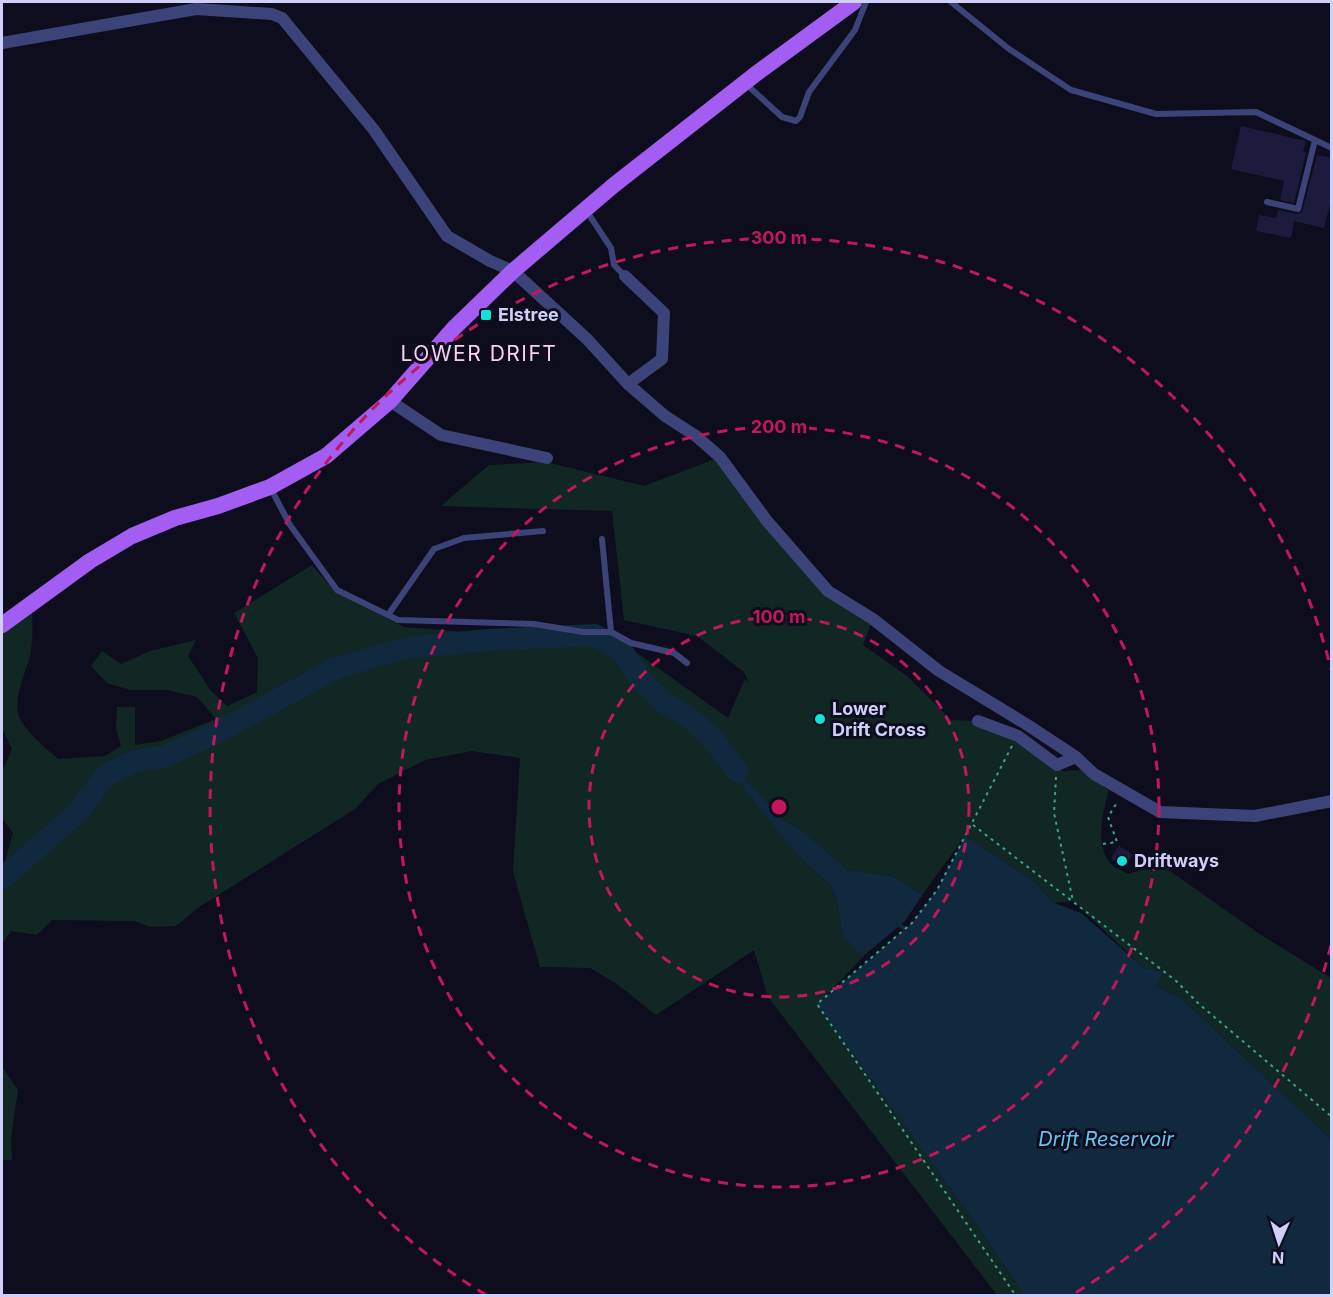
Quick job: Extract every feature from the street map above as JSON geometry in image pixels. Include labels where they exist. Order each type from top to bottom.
[{"type":"main road","points":[[2,625],[90,561],[132,536],[175,518],[218,506],[270,487],[326,456],[390,401],[454,328],[513,271],[745,82],[854,2]]},
{"type":"street","points":[[2,43],[196,9],[272,14],[282,18],[374,130],[447,236],[490,261],[513,271],[587,339],[628,384],[665,416],[696,436],[720,457],[767,521],[828,591],[873,619],[939,671],[1076,758],[1094,774],[1160,812],[1255,816],[1332,801]]},
{"type":"street","points":[[625,276],[664,313],[662,359],[628,384]]},
{"type":"street","points":[[390,401],[441,435],[547,458]]},
{"type":"street","points":[[978,721],[1018,736],[1057,765],[1076,758]]},
{"type":"lane","points":[[745,82],[782,117],[796,121],[800,117],[812,87],[859,24],[866,2]]},
{"type":"lane","points":[[951,2],[1009,49],[1071,90],[1156,114],[1256,112],[1332,148]]},
{"type":"lane","points":[[1267,202],[1298,209],[1315,140]]},
{"type":"lane","points":[[586,210],[611,248],[614,265],[625,276]]},
{"type":"lane","points":[[270,487],[290,525],[337,590],[398,620],[534,624],[584,632],[611,632],[631,643],[674,653],[687,663]]},
{"type":"lane","points":[[388,615],[434,549],[464,538],[543,531]]},
{"type":"lane","points":[[602,539],[611,632]]},
{"type":"path","points":[[1016,1296],[818,1004],[912,923],[937,890],[1001,764],[1018,736]]},
{"type":"path","points":[[1057,765],[1054,813],[1073,901]]},
{"type":"path","points":[[1103,844],[1117,842],[1108,817],[1125,791]]},
{"type":"path","points":[[972,825],[1183,988],[1332,1117]]},
{"type":"green space","points":[[720,457],[828,591],[873,619],[863,645],[907,676],[951,720],[978,721],[1018,736],[1063,771],[1082,770],[1109,791],[1104,808],[1101,838],[1106,857],[1113,865],[1128,874],[1160,864],[1261,935],[1331,978],[1331,1139],[1181,998],[1156,986],[1164,972],[1144,968],[1073,901],[1054,903],[1034,881],[965,836],[923,894],[892,876],[848,870],[802,830],[784,820],[744,779],[798,856],[831,886],[837,903],[842,935],[864,956],[818,1004],[979,1228],[1024,1295],[997,1295],[768,997],[754,950],[656,1015],[617,984],[590,968],[540,967],[513,872],[520,758],[472,751],[425,760],[378,784],[355,809],[199,907],[176,926],[149,927],[135,921],[52,920],[37,935],[11,931],[2,944],[2,862],[5,861],[13,833],[2,818],[2,771],[12,749],[2,728],[2,624],[31,604],[31,650],[18,697],[18,713],[29,732],[58,759],[105,756],[121,746],[116,728],[117,707],[135,707],[135,745],[161,741],[216,719],[197,697],[167,690],[130,690],[107,683],[91,666],[102,651],[121,664],[150,651],[196,640],[188,656],[211,691],[227,706],[257,692],[258,658],[234,613],[312,565],[335,592],[404,627],[626,645],[728,718],[745,679],[749,684],[744,672],[697,636],[624,620],[612,511],[441,506],[489,465],[546,462],[644,486]]},
{"type":"green space","points":[[2,1067],[18,1090],[11,1137],[12,1160],[2,1160]]},
{"type":"water","points":[[737,771],[784,820],[802,830],[848,870],[892,876],[923,894],[905,921],[863,956],[842,935],[837,903],[831,886],[798,856],[745,790]]},
{"type":"water","name":"Drift Reservoir","points":[[965,836],[1034,881],[1054,903],[1081,913],[1144,968],[1164,972],[1156,986],[1181,998],[1331,1139],[1331,1295],[1024,1295],[979,1228],[817,1004],[912,923],[937,890]]},
{"type":"building","points":[[1241,126],[1306,141],[1303,152],[1306,153],[1294,203],[1280,200],[1284,181],[1231,169]]},
{"type":"building","points":[[1317,155],[1332,158],[1332,196],[1324,228],[1294,221],[1291,238],[1256,231],[1259,215],[1276,218],[1278,210],[1297,214],[1302,212]]},
{"type":"building","name":"Driftways","points":[[1119,846],[1133,855],[1124,867],[1111,858]]},
{"type":"waterway","points":[[2,879],[77,813],[106,775],[135,761],[164,757],[218,732],[336,668],[406,648],[488,640],[595,635],[623,652],[642,681],[665,703],[689,717],[712,738],[737,771]]},
{"type":"waterway","points":[[896,922],[905,929]]},
{"type":"place","name":"Elstree","points":[[486,315]]},
{"type":"place","name":"Lower Drift Cross","points":[[820,719]]},
{"type":"place","name":"Driftways","points":[[1122,861]]},
{"type":"district","name":"LOWER DRIFT","points":[[479,354]]}]
